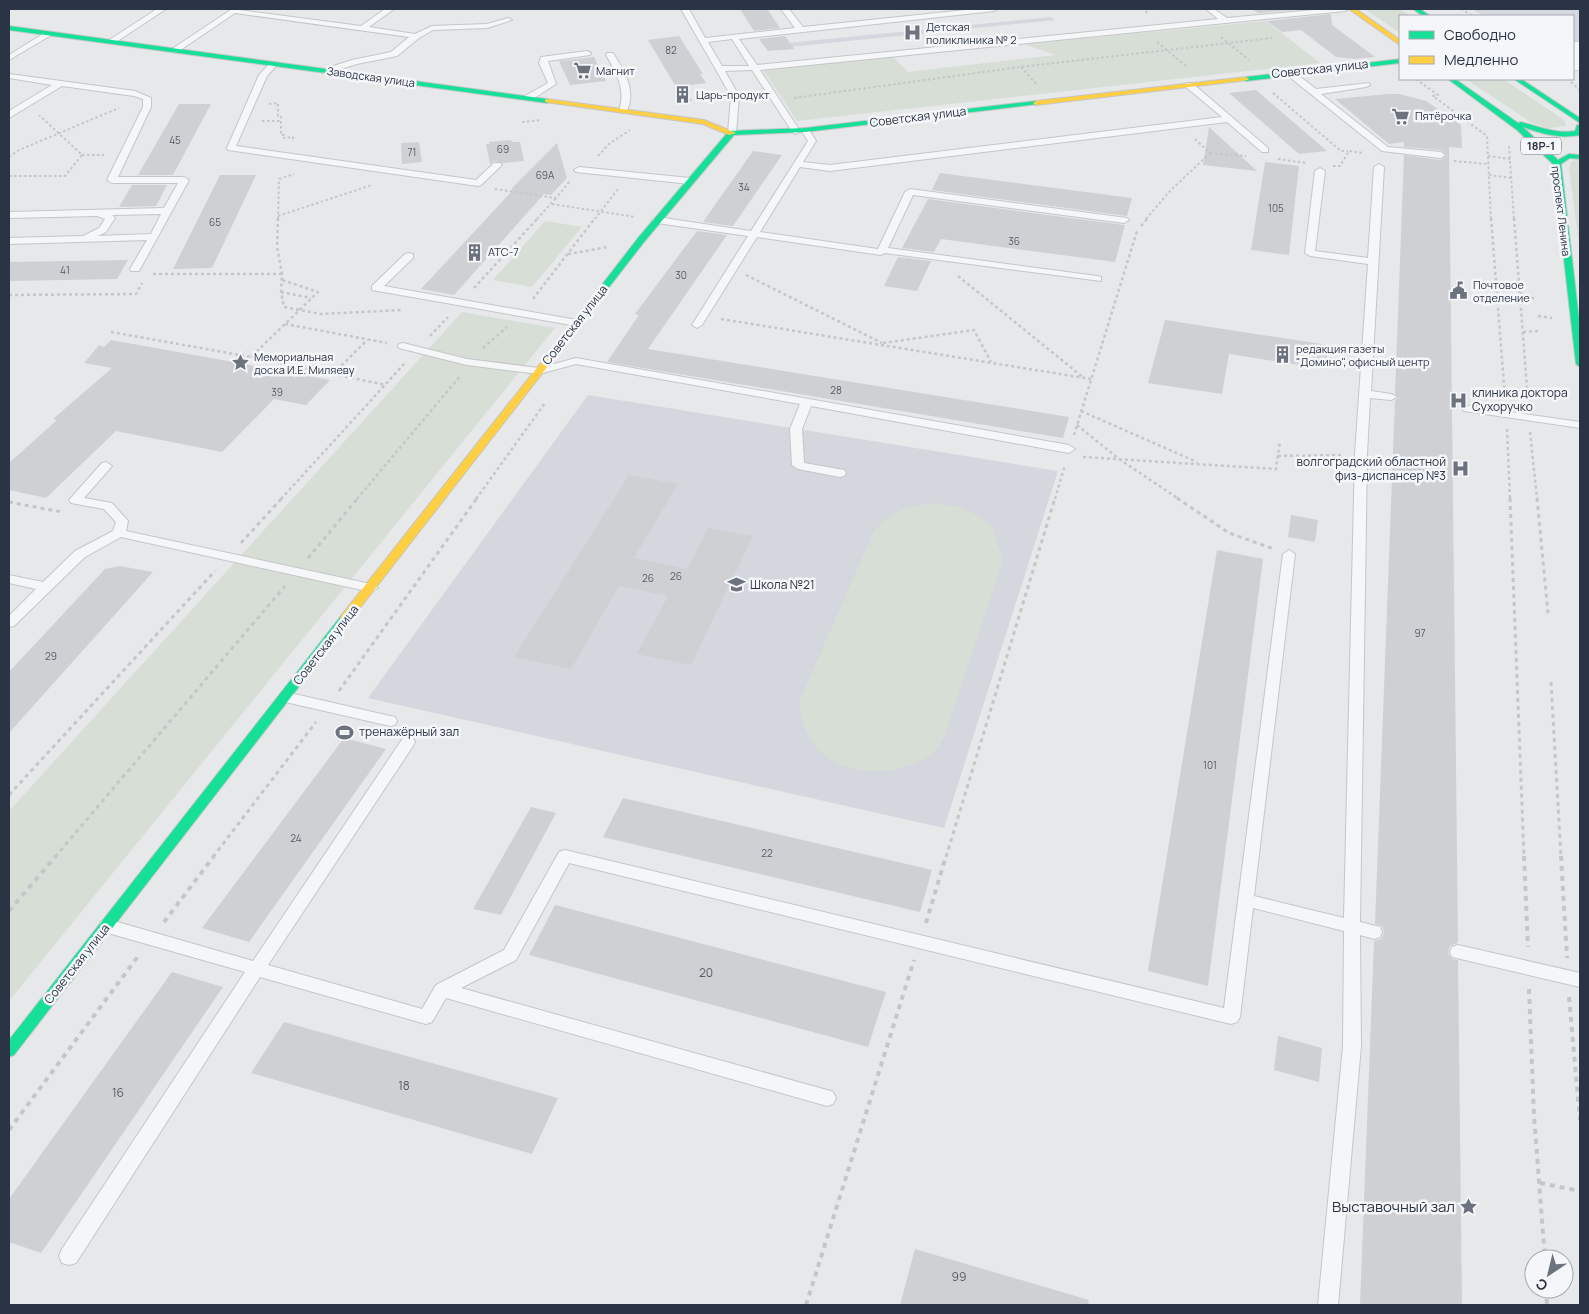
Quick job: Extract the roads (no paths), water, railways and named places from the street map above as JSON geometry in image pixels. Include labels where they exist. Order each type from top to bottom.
[{"type":"street","points":[[1352,9],[1399,42]]},
{"type":"street","name":"Заводская улица","points":[[9,28],[704,122],[732,133]]},
{"type":"street","name":"Советская улица","points":[[9,1051],[641,240],[732,133],[800,131],[1399,61]]},
{"type":"street","name":"проспект Ленина","points":[[1452,80],[1510,121],[1542,147],[1557,163],[1580,364]]},
{"type":"street","points":[[1518,80],[1580,121]]},
{"type":"street","points":[[1510,121],[1551,134],[1566,136],[1578,133],[1580,127]]},
{"type":"street","points":[[1557,163],[1569,156],[1580,156]]},
{"type":"lane","points":[[110,42],[162,9]]},
{"type":"lane","points":[[362,29],[390,9]]},
{"type":"lane","points":[[685,9],[735,96],[732,133]]},
{"type":"lane","points":[[785,9],[800,29]]},
{"type":"lane","points":[[704,40],[994,9]]},
{"type":"lane","points":[[1210,9],[1224,20]]},
{"type":"lane","points":[[720,69],[754,68],[1346,9]]},
{"type":"lane","points":[[173,50],[236,10],[416,36]]},
{"type":"lane","points":[[327,71],[355,62],[394,54],[416,36],[432,28],[487,26],[508,20]]},
{"type":"lane","points":[[9,58],[49,34]]},
{"type":"lane","points":[[700,320],[812,141],[800,131],[776,100],[734,37]]},
{"type":"lane","points":[[528,98],[552,84],[542,63],[544,59],[587,52]]},
{"type":"lane","points":[[610,55],[627,86],[628,100],[623,111]]},
{"type":"lane","points":[[274,64],[259,84],[231,148],[478,183],[497,165]]},
{"type":"lane","points":[[1290,73],[1385,149],[1441,155]]},
{"type":"lane","points":[[9,76],[147,98],[147,107],[122,154],[112,180],[184,180],[135,269]]},
{"type":"lane","points":[[9,115],[61,83]]},
{"type":"lane","points":[[1189,85],[1265,150]]},
{"type":"lane","points":[[1315,92],[1366,86]]},
{"type":"lane","points":[[798,164],[830,168],[1229,119]]},
{"type":"lane","points":[[1328,1305],[1352,1046],[1352,926],[1361,454],[1379,167]]},
{"type":"lane","points":[[581,170],[690,181]]},
{"type":"lane","points":[[1320,171],[1310,253],[1373,262]]},
{"type":"lane","points":[[882,250],[910,192],[1124,220]]},
{"type":"lane","points":[[9,215],[168,211]]},
{"type":"lane","points":[[82,239],[103,230],[110,218],[98,213]]},
{"type":"lane","points":[[657,220],[1097,280]]},
{"type":"lane","points":[[9,241],[154,237]]},
{"type":"lane","points":[[409,256],[376,288],[577,323]]},
{"type":"lane","points":[[403,346],[467,362],[539,372],[576,361],[807,402],[1068,452]]},
{"type":"lane","points":[[1365,394],[1391,397]]},
{"type":"lane","points":[[807,402],[796,428],[798,465],[840,473]]},
{"type":"lane","points":[[1468,409],[1580,426]]},
{"type":"lane","points":[[106,466],[75,500],[108,506],[122,521],[119,533]]},
{"type":"lane","points":[[9,624],[80,554],[119,533],[371,588]]},
{"type":"lane","points":[[107,926],[426,1017],[442,990],[510,955],[565,856],[1231,1016],[1289,554]]},
{"type":"lane","points":[[9,579],[46,587]]},
{"type":"lane","points":[[286,697],[390,721]]},
{"type":"lane","points":[[69,1256],[257,968],[408,742]]},
{"type":"lane","points":[[1245,900],[1374,932]]},
{"type":"lane","points":[[1458,952],[1574,978]]},
{"type":"lane","points":[[442,990],[827,1098]]},
{"type":"place","name":"Детская поликлиника № 2","points":[[912,33]]},
{"type":"place","name":"Магнит","points":[[582,71]]},
{"type":"place","name":"Царь-продукт","points":[[682,95]]},
{"type":"place","name":"Пятёрочка","points":[[1401,116]]},
{"type":"place","name":"АТС-7","points":[[474,252]]},
{"type":"place","name":"Почтовое отделение","points":[[1459,291]]},
{"type":"place","name":"редакция газеты \"Домино\", офисный центр","points":[[1282,355]]},
{"type":"place","name":"Мемориальная доска И.Е. Миляеву","points":[[240,363]]},
{"type":"place","name":"клиника доктора Сухоручко","points":[[1458,400]]},
{"type":"place","name":"волгоградский областной физ-диспансер №3","points":[[1460,469]]},
{"type":"place","name":"Школа №21","points":[[736,585]]},
{"type":"place","name":"тренажёрный зал","points":[[345,732]]},
{"type":"place","name":"Выставочный зал","points":[[1469,1207]]}]
